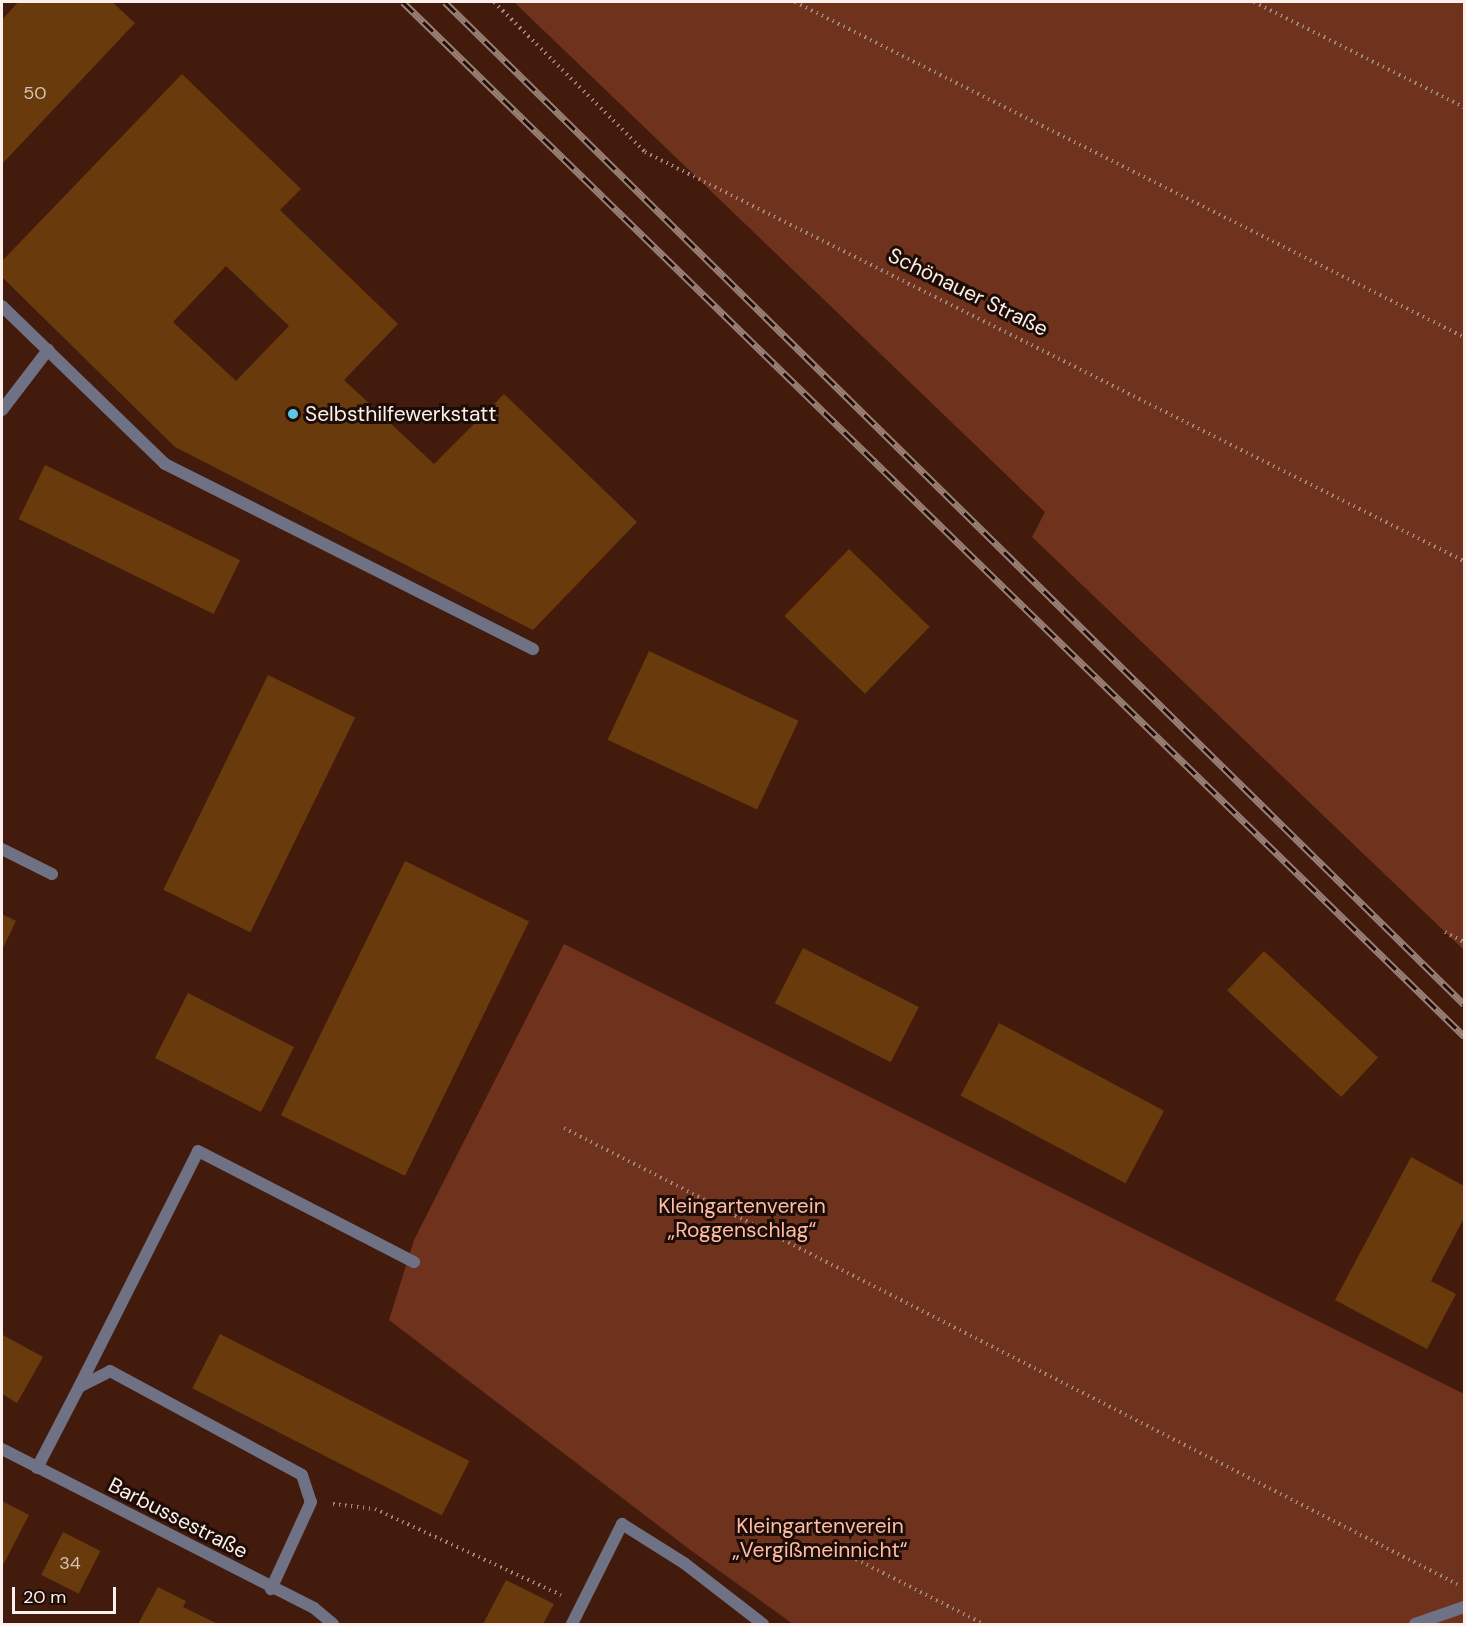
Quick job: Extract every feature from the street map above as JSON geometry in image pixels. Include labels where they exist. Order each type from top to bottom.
[{"type":"street","points":[[2,306],[165,464],[533,649]]},
{"type":"street","points":[[2,410],[48,350]]},
{"type":"street","points":[[2,849],[52,874]]},
{"type":"street","points":[[38,1468],[198,1151],[414,1262]]},
{"type":"street","points":[[79,1387],[110,1371],[302,1475],[311,1502],[271,1588]]},
{"type":"street","name":"Barbussestraße","points":[[2,1449],[314,1608],[333,1624]]},
{"type":"street","points":[[572,1624],[622,1524],[684,1563],[763,1624]]},
{"type":"street","points":[[1415,1624],[1464,1607]]},
{"type":"path","name":"Schönauer Straße","points":[[494,2],[645,152],[1464,561]]},
{"type":"path","points":[[795,2],[1464,337]]},
{"type":"path","points":[[1254,2],[1464,107]]},
{"type":"path","points":[[1445,932],[1464,942]]},
{"type":"path","points":[[564,1128],[1451,1578],[1464,1590]]},
{"type":"path","points":[[311,1502],[375,1509],[582,1605]]},
{"type":"path","points":[[840,1551],[983,1624]]},
{"type":"green space","points":[[514,2],[1464,2],[1464,950],[1032,537],[1045,512]]},
{"type":"green space","name":"Kleingartenverein „Roggenschlag“","points":[[564,944],[1464,1394],[1464,1624],[793,1624],[693,1552],[389,1320],[414,1240]]},
{"type":"building","points":[[18,2],[112,2],[135,23],[2,164],[2,20]]},
{"type":"building","points":[[182,74],[301,189],[280,210],[398,324],[344,380],[434,464],[504,394],[637,522],[533,630],[175,447],[2,277],[2,261]],"holes":[[[226,266],[289,326],[236,381],[173,322]]]},
{"type":"building","points":[[45,465],[240,560],[214,614],[19,519]]},
{"type":"building","points":[[849,549],[930,627],[865,694],[784,616]]},
{"type":"building","points":[[649,651],[799,721],[757,810],[608,740]]},
{"type":"building","points":[[268,675],[355,718],[250,932],[163,890]]},
{"type":"building","points":[[405,861],[529,921],[405,1176],[281,1115]]},
{"type":"building","points":[[2,914],[16,921],[2,950]]},
{"type":"building","points":[[803,948],[919,1007],[891,1062],[775,1003]]},
{"type":"building","points":[[1264,951],[1378,1057],[1341,1097],[1227,990]]},
{"type":"building","points":[[188,993],[294,1047],[261,1112],[155,1058]]},
{"type":"building","points":[[999,1023],[1164,1111],[1126,1183],[961,1095]]},
{"type":"building","points":[[1411,1157],[1464,1186],[1464,1218],[1431,1281],[1456,1294],[1427,1349],[1335,1300]]},
{"type":"building","points":[[220,1334],[469,1461],[442,1515],[192,1388]]},
{"type":"building","points":[[3,1335],[43,1357],[17,1403],[2,1394]]},
{"type":"building","points":[[2,1501],[29,1515],[2,1567]]},
{"type":"building","points":[[63,1532],[100,1551],[79,1594],[41,1575]]},
{"type":"building","points":[[506,1580],[554,1604],[543,1624],[483,1624]]},
{"type":"building","points":[[158,1587],[186,1601],[183,1607],[218,1624],[138,1624]]},
{"type":"railway","points":[[403,2],[1464,1036]]},
{"type":"railway","points":[[445,2],[1464,1004]]},
{"type":"place","name":"Selbsthilfewerkstatt","points":[[293,414]]},
{"type":"park label","name":"Kleingartenverein „Vergißmeinnicht“","points":[[820,1538]]}]
